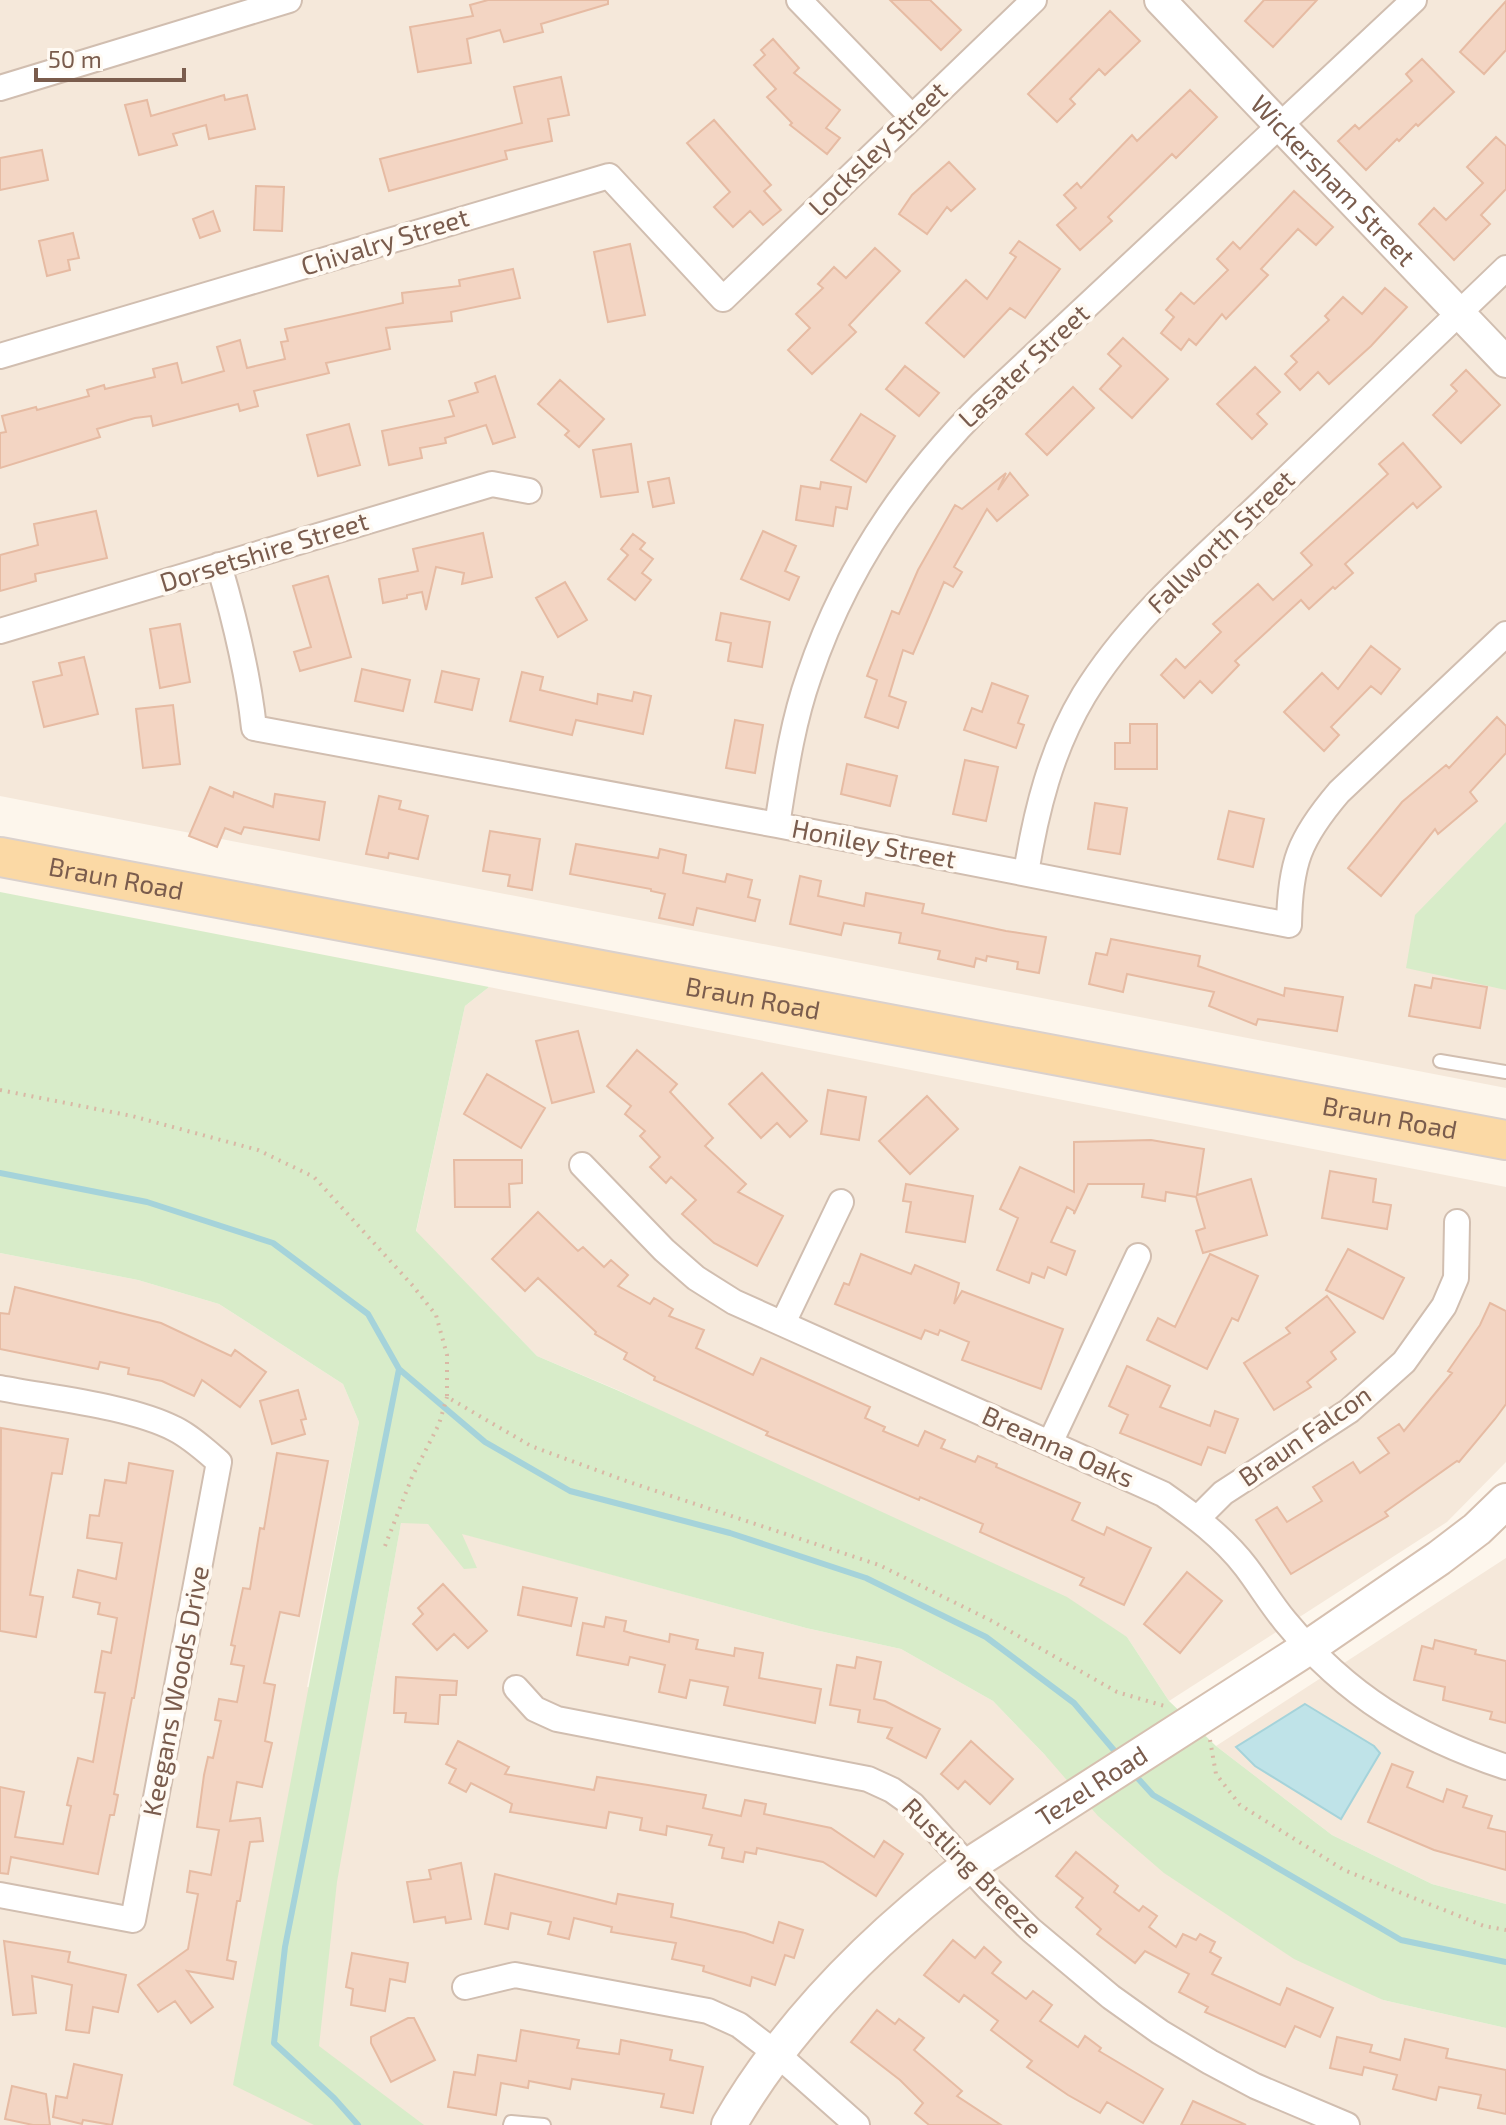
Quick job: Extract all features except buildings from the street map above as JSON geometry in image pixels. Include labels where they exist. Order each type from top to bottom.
[{"type":"main road","name":"Braun Road","points":[[0,857],[1506,1140]]},
{"type":"main road","name":"Tezel Road","points":[[729,2125],[758,2076],[843,1976],[917,1905],[968,1866],[1076,1794],[1309,1647],[1439,1558],[1477,1529],[1506,1501]]},
{"type":"street","points":[[0,88],[289,0]]},
{"type":"street","points":[[799,0],[912,117]]},
{"type":"street","name":"Locksley Street","points":[[723,299],[1034,0]]},
{"type":"street","name":"Wickersham Street","points":[[1160,0],[1506,362]]},
{"type":"street","name":"Lasater Street","points":[[777,825],[790,748],[808,676],[834,611],[867,549],[905,490],[950,436],[982,404],[1414,0]]},
{"type":"street","name":"Chivalry Street","points":[[0,356],[609,176],[723,299]]},
{"type":"street","name":"Fallworth Street","points":[[1026,873],[1033,826],[1051,768],[1082,698],[1107,660],[1161,599],[1506,268]]},
{"type":"street","name":"Dorsetshire Street","points":[[0,631],[492,484],[529,491]]},
{"type":"street","name":"Honiley Street","points":[[219,565],[244,656],[254,728],[777,825],[1289,925],[1290,883],[1294,866],[1319,815],[1339,792],[1506,634]]},
{"type":"street","name":"Breanna Oaks","points":[[582,1165],[664,1250],[696,1278],[734,1302],[1163,1494],[1198,1518],[1244,1564],[1285,1621],[1358,1695],[1463,1753],[1506,1767]]},
{"type":"street","points":[[783,1323],[841,1202]]},
{"type":"street","name":"Braun Falcon","points":[[1198,1518],[1223,1493],[1349,1411],[1404,1362],[1444,1306],[1456,1278],[1457,1222]]},
{"type":"street","points":[[1050,1443],[1138,1256]]},
{"type":"street","name":"Keegans Woods Drive","points":[[0,1388],[154,1421],[189,1438],[219,1462],[133,1920],[0,1895]]},
{"type":"street","name":"Rustling Breeze","points":[[516,1688],[535,1709],[557,1719],[868,1779],[892,1790],[913,1805],[1031,1930],[1111,1997],[1160,2032],[1299,2115],[1347,2125]]},
{"type":"street","points":[[465,1987],[515,1975],[708,2011],[739,2025],[777,2054],[857,2125]]},
{"type":"lane","points":[[1440,1061],[1506,1072]]},
{"type":"lane","points":[[510,2125],[511,2122],[544,2125]]},
{"type":"path","points":[[0,1090],[132,1116],[258,1150],[314,1177],[413,1286],[436,1315],[447,1355],[447,1397],[439,1424],[412,1477],[385,1546]]},
{"type":"path","points":[[447,1397],[531,1446],[879,1565],[992,1621],[1117,1692],[1192,1720],[1212,1743],[1216,1774],[1240,1805],[1344,1870],[1484,1926],[1506,1930]]},
{"type":"shaded area","points":[[0,0],[1506,0],[1506,1088],[0,796]]},
{"type":"shaded area","points":[[489,987],[1506,1187],[1506,1462],[1447,1522],[1169,1701],[1127,1637],[620,1391],[537,1356],[416,1232],[465,1006]]},
{"type":"shaded area","points":[[0,1253],[138,1280],[219,1304],[343,1384],[359,1422],[307,1687],[370,1697],[402,1517],[806,1628],[901,1649],[993,1701],[1045,1755],[1383,2000],[1506,2028],[1506,2125],[0,2125]]},
{"type":"shaded area","points":[[1506,1558],[1506,1904],[1432,1884],[1332,1835],[1216,1746]]},
{"type":"green space","points":[[1506,822],[1506,990],[1406,968],[1415,915]]},
{"type":"green space","points":[[0,892],[489,987],[465,1006],[416,1231],[537,1356],[1067,1597],[1127,1637],[1169,1701],[1216,1746],[1332,1835],[1432,1884],[1506,1904],[1506,2028],[1383,2000],[1294,1959],[1164,1873],[1098,1816],[993,1701],[901,1649],[806,1628],[462,1534],[477,1568],[464,1569],[428,1524],[401,1523],[337,1882],[319,2046],[424,2125],[314,2125],[233,2085],[359,1422],[343,1384],[219,1304],[138,1280],[0,1253]]},
{"type":"water","points":[[1305,1704],[1374,1746],[1380,1753],[1341,1819],[1255,1766],[1236,1747]]},
{"type":"waterway","points":[[0,1173],[147,1202],[273,1243],[368,1314],[399,1369],[485,1442],[570,1491],[730,1533],[866,1578],[986,1637],[1074,1703],[1118,1755]]},
{"type":"waterway","points":[[358,2125],[334,2098],[274,2043],[285,1947],[399,1369]]},
{"type":"waterway","points":[[1133,1773],[1153,1795],[1401,1940],[1506,1962]]}]
